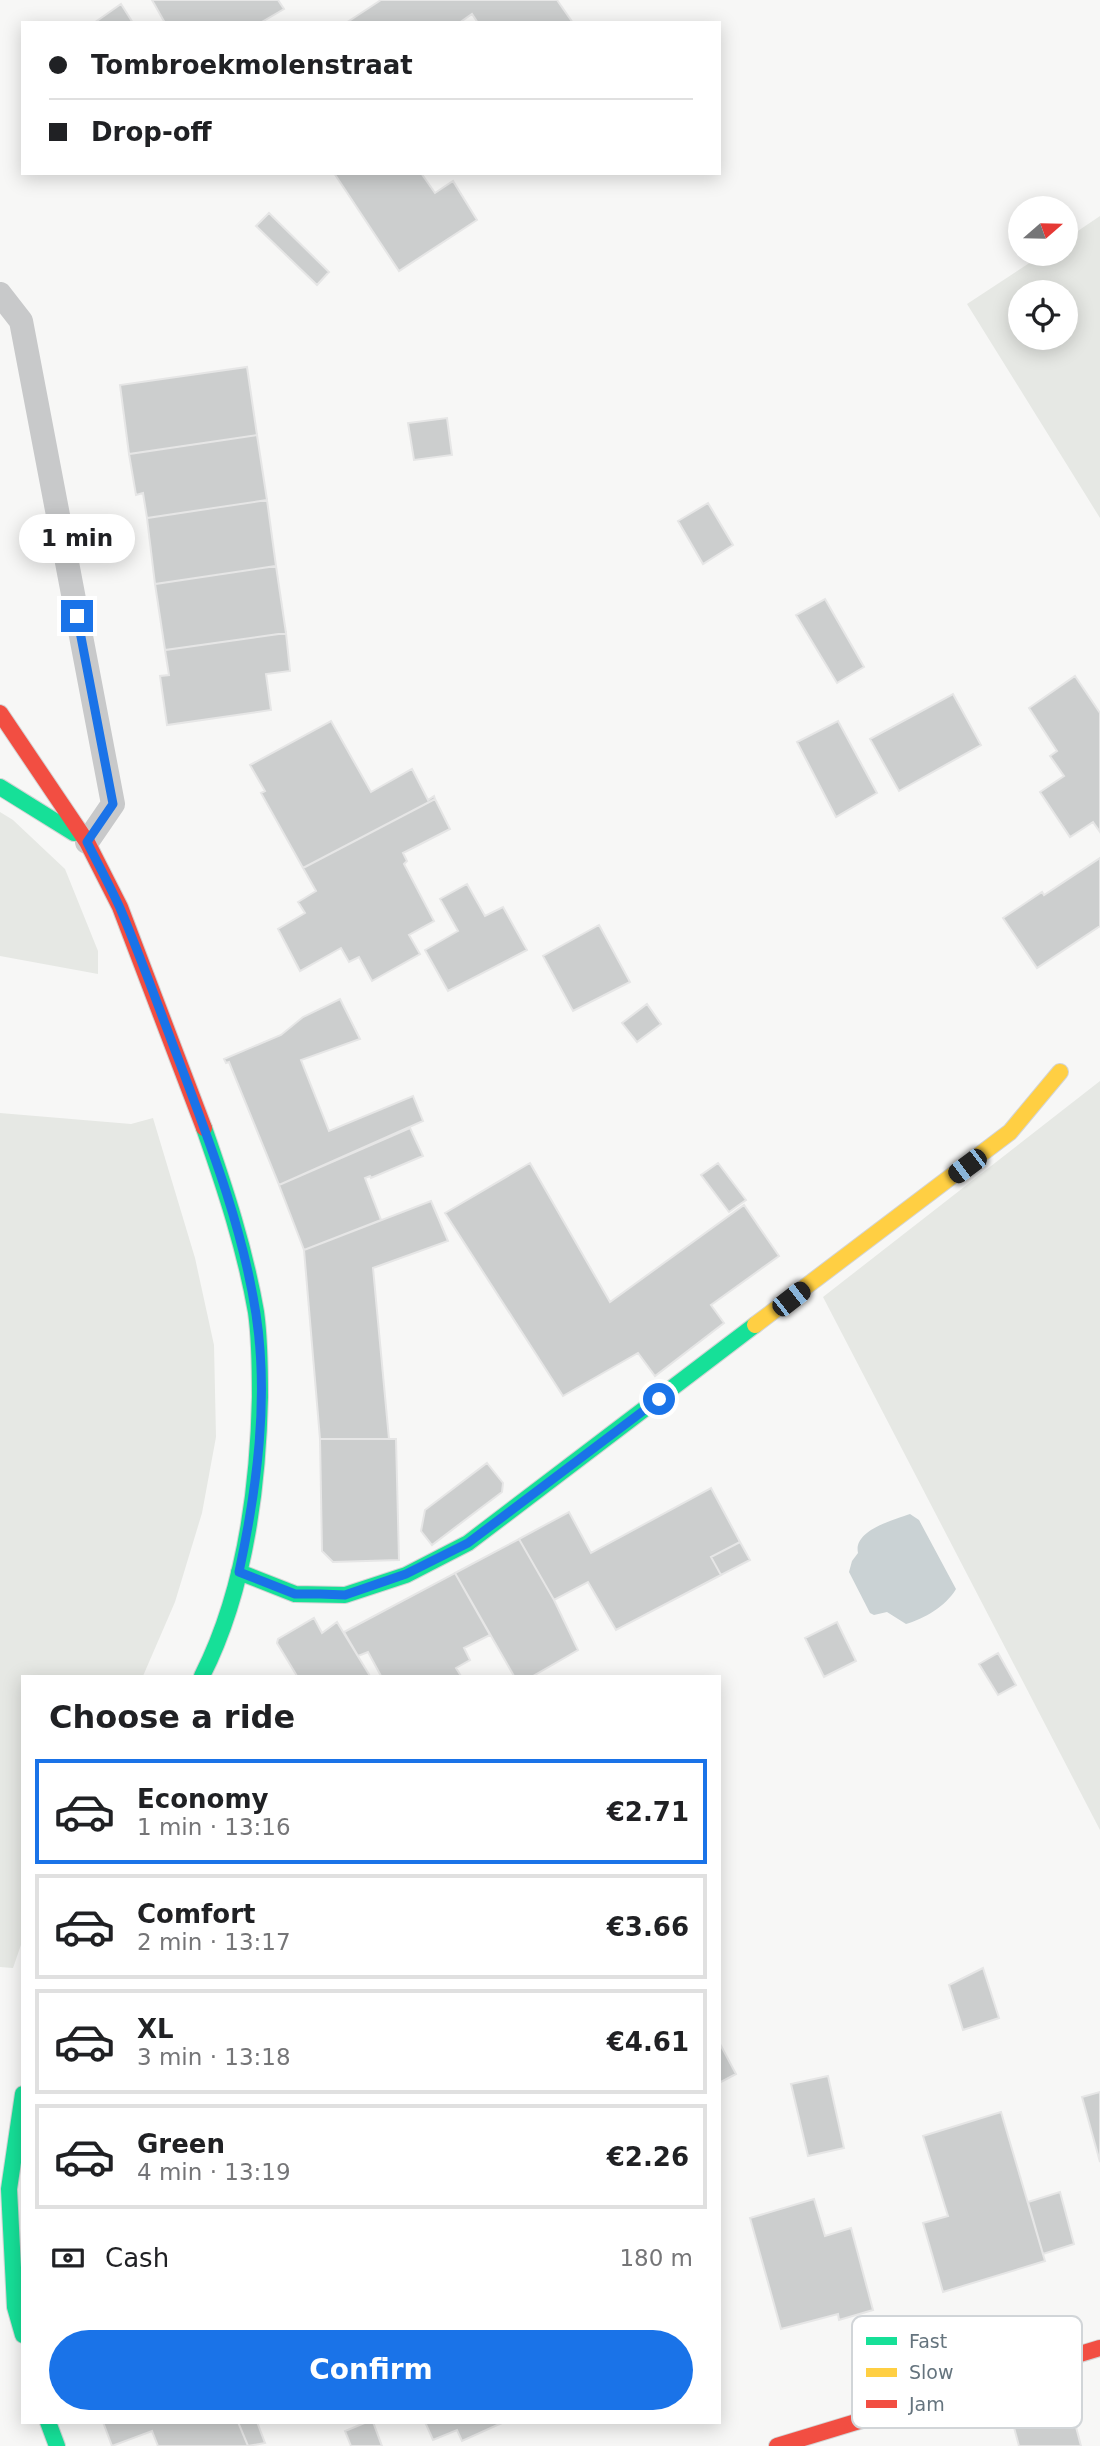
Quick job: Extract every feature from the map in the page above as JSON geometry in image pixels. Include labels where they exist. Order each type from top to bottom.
[{"type":"street","points":[[0,713],[87,842],[120,907],[205,1130],[239,1235],[256,1314],[260,1371],[259,1445],[250,1520],[239,1572],[214,1652],[202,1675]]},
{"type":"street","points":[[0,787],[87,842]]},
{"type":"street","points":[[239,1572],[295,1594],[345,1595],[406,1574],[468,1543],[1010,1132],[1060,1072]]},
{"type":"street","points":[[21,2108],[9,2189],[15,2307],[21,2327]]},
{"type":"street","points":[[1082,2353],[1100,2348]]},
{"type":"street","points":[[777,2446],[852,2423]]},
{"type":"street","points":[[49,2424],[57,2446]]},
{"type":"lane","points":[[0,294],[21,321],[113,804],[87,842]]},
{"type":"shaded area","points":[[1100,216],[1100,518],[967,304],[1025,266],[1078,266],[1078,231]]},
{"type":"shaded area","points":[[0,812],[13,820],[65,869],[98,951],[98,974],[0,956]]},
{"type":"shaded area","points":[[1100,1081],[1100,1830],[823,1297]]},
{"type":"shaded area","points":[[0,1113],[131,1124],[153,1118],[195,1258],[214,1345],[216,1437],[202,1513],[175,1602],[143,1675],[21,1675],[21,1945],[13,1968],[0,1967]]},
{"type":"shaded area","points":[[910,1514],[919,1520],[956,1589],[934,1611],[906,1624],[887,1612],[874,1615],[870,1613],[849,1572],[858,1553],[858,1545],[868,1532]]},
{"type":"building","points":[[152,0],[278,0],[284,9],[263,21],[164,21]]},
{"type":"building","points":[[381,0],[557,0],[572,21],[477,21],[472,14],[462,21],[349,21]]},
{"type":"building","points":[[121,4],[132,21],[97,21]]},
{"type":"building","points":[[335,175],[422,175],[435,193],[453,181],[477,220],[399,271]]},
{"type":"building","points":[[269,213],[329,272],[317,285],[256,226]]},
{"type":"building","points":[[247,367],[257,435],[129,454],[120,385]]},
{"type":"building","points":[[447,418],[452,455],[414,460],[408,423]]},
{"type":"building","points":[[257,435],[267,500],[147,518],[143,493],[136,495],[129,454]]},
{"type":"building","points":[[267,500],[276,566],[155,584],[147,518]]},
{"type":"building","points":[[708,503],[733,545],[703,564],[678,521]]},
{"type":"building","points":[[276,566],[286,633],[165,650],[155,584]]},
{"type":"building","points":[[825,599],[864,667],[837,683],[796,615]]},
{"type":"building","points":[[286,633],[290,671],[266,674],[271,710],[167,725],[160,676],[169,675],[165,650]]},
{"type":"building","points":[[1075,676],[1100,713],[1100,832],[1093,822],[1070,837],[1040,792],[1064,776],[1050,756],[1057,751],[1029,708]]},
{"type":"building","points":[[953,694],[981,745],[899,791],[870,739]]},
{"type":"building","points":[[331,721],[371,792],[412,769],[428,800],[434,796],[435,799],[303,868],[261,793],[265,791],[250,765]]},
{"type":"building","points":[[838,721],[877,793],[836,817],[797,742]]},
{"type":"building","points":[[435,799],[450,829],[403,853],[407,861],[404,864],[434,921],[409,935],[420,954],[372,981],[359,957],[349,962],[341,948],[300,971],[278,929],[305,913],[298,902],[316,891],[303,868]]},
{"type":"building","points":[[1100,858],[1100,926],[1037,968],[1003,918]]},
{"type":"building","points":[[467,884],[485,916],[503,907],[527,950],[448,991],[425,950],[458,931],[440,899]]},
{"type":"building","points":[[599,925],[630,982],[573,1011],[543,956]]},
{"type":"building","points":[[340,999],[360,1039],[301,1060],[329,1131],[413,1096],[423,1121],[279,1185],[229,1062],[226,1063],[224,1059],[281,1035],[303,1017]]},
{"type":"building","points":[[647,1004],[661,1024],[637,1042],[622,1023]]},
{"type":"building","points":[[410,1128],[423,1156],[371,1178],[365,1178],[381,1220],[304,1250],[279,1185]]},
{"type":"building","points":[[530,1163],[610,1302],[744,1205],[779,1256],[711,1305],[724,1323],[655,1376],[638,1353],[563,1396],[445,1213]]},
{"type":"building","points":[[718,1163],[746,1200],[729,1212],[701,1175]]},
{"type":"building","points":[[431,1201],[448,1241],[373,1268],[389,1439],[320,1439],[304,1250]]},
{"type":"building","points":[[320,1439],[396,1439],[399,1560],[333,1562],[322,1551]]},
{"type":"building","points":[[487,1463],[503,1483],[502,1492],[432,1545],[421,1531],[425,1510]]},
{"type":"building","points":[[711,1488],[740,1542],[711,1557],[721,1575],[616,1630],[588,1582],[554,1600],[519,1539],[569,1512],[591,1553]]},
{"type":"building","points":[[519,1539],[554,1600],[578,1650],[535,1675],[513,1675],[455,1573]]},
{"type":"building","points":[[740,1542],[750,1560],[721,1575],[711,1557]]},
{"type":"building","points":[[455,1573],[490,1635],[464,1648],[470,1660],[456,1668],[460,1675],[380,1675],[368,1652],[358,1656],[344,1632]]},
{"type":"building","points":[[314,1618],[322,1633],[337,1622],[369,1675],[296,1675],[277,1643],[278,1639]]},
{"type":"building","points":[[837,1622],[856,1661],[824,1677],[805,1638]]},
{"type":"building","points":[[998,1653],[1016,1685],[998,1695],[979,1664]]},
{"type":"building","points":[[983,1968],[999,2018],[963,2030],[949,1985]]},
{"type":"building","points":[[721,2046],[736,2074],[721,2082]]},
{"type":"building","points":[[828,2076],[844,2148],[808,2156],[791,2084]]},
{"type":"building","points":[[1100,2092],[1100,2162],[1082,2097]]},
{"type":"building","points":[[1001,2112],[1045,2261],[943,2292],[923,2223],[948,2216],[923,2136]]},
{"type":"building","points":[[1060,2192],[1074,2244],[1043,2254],[1028,2202]]},
{"type":"building","points":[[814,2199],[825,2236],[851,2228],[873,2310],[839,2320],[838,2314],[781,2329],[750,2218]]},
{"type":"building","points":[[104,2424],[239,2424],[248,2446],[158,2446],[152,2431],[112,2446]]},
{"type":"building","points":[[239,2424],[258,2424],[265,2443],[248,2446]]},
{"type":"building","points":[[362,2424],[374,2424],[382,2446],[351,2446],[345,2431]]},
{"type":"building","points":[[426,2424],[500,2424],[462,2441],[457,2430],[433,2440]]},
{"type":"building","points":[[1014,2428],[1076,2428],[1081,2446],[1019,2446]]},
{"type":"traffic: fast","points":[[0,787],[74,833]]},
{"type":"traffic: fast","points":[[202,1675],[217,1643],[239,1575],[252,1504],[260,1397],[256,1312],[234,1219],[204,1128]]},
{"type":"traffic: fast","points":[[239,1572],[295,1594],[345,1595],[406,1575],[468,1543],[755,1325]]},
{"type":"traffic: fast","points":[[21,2108],[9,2189],[15,2307],[21,2328]]},
{"type":"traffic: fast","points":[[49,2424],[57,2446]]},
{"type":"traffic: slow","points":[[755,1325],[1010,1132],[1060,1072]]},
{"type":"traffic: jam","points":[[0,713],[87,842],[120,907],[204,1128]]},
{"type":"traffic: jam","points":[[1082,2353],[1100,2348]]},
{"type":"traffic: jam","points":[[777,2446],[852,2423]]},
{"type":"route","points":[[77,616],[113,804],[87,842],[120,907],[205,1130],[239,1235],[256,1314],[260,1371],[259,1445],[250,1520],[239,1572],[295,1594],[345,1595],[406,1574],[468,1543],[659,1399]]}]
